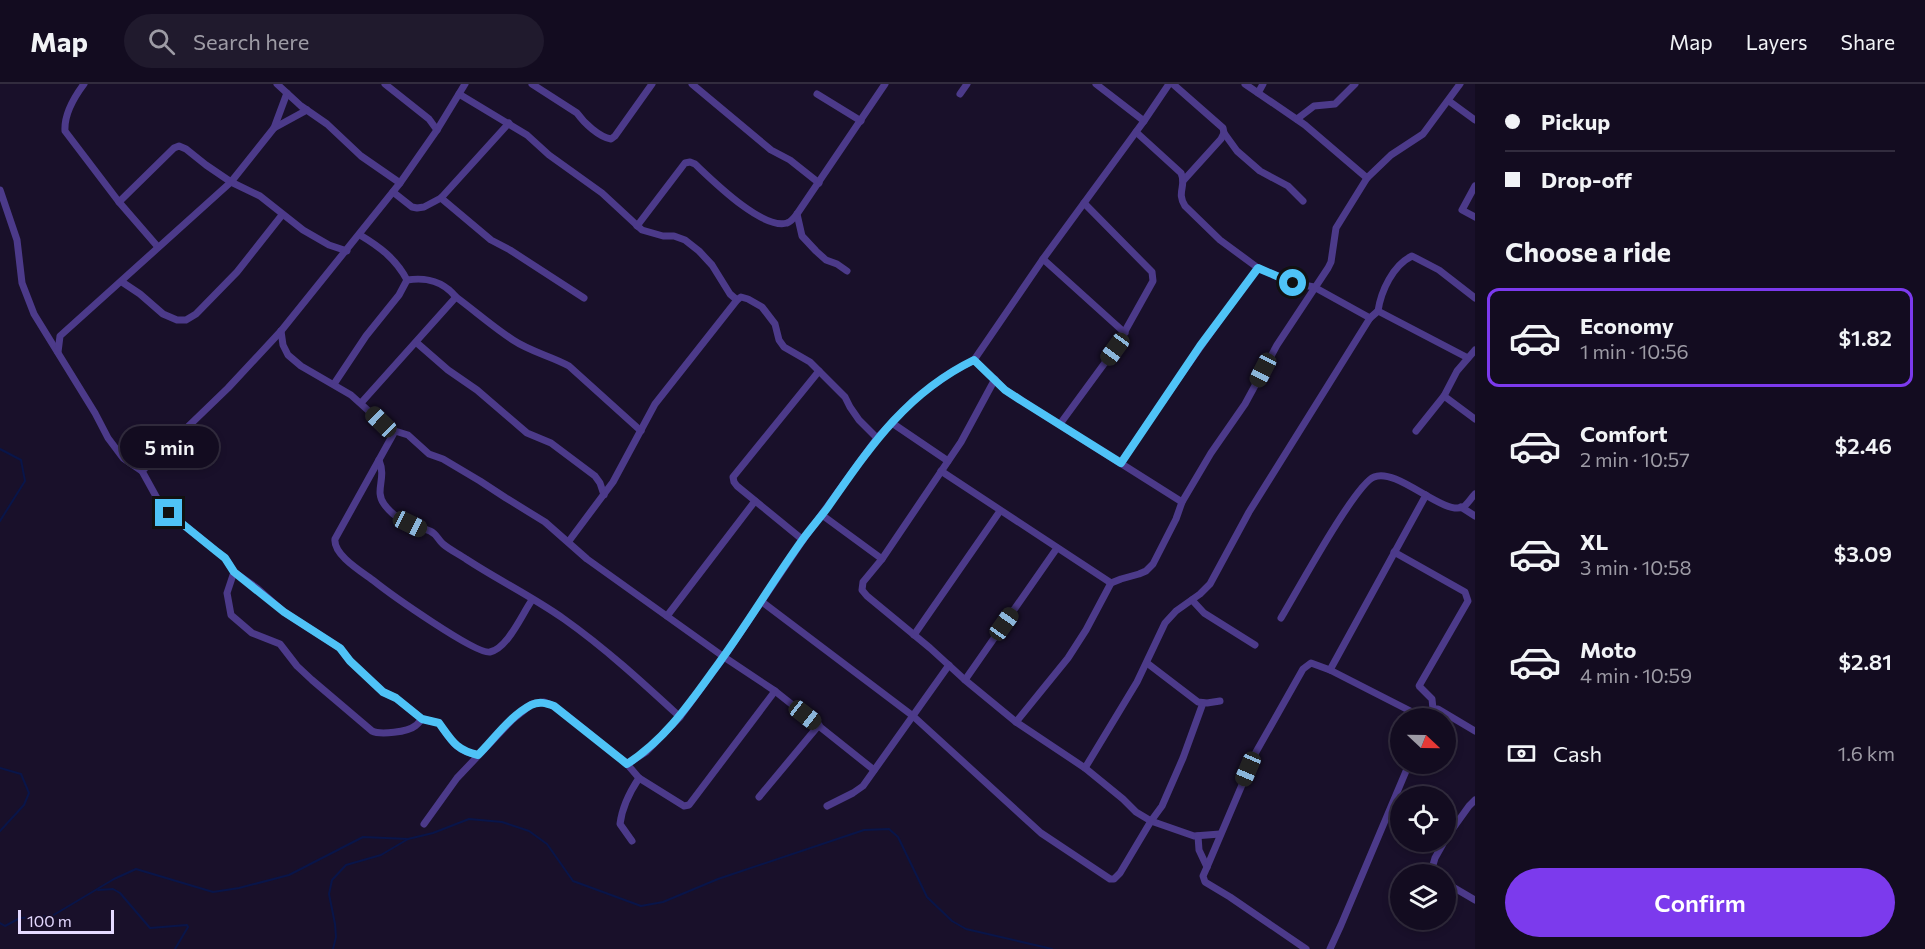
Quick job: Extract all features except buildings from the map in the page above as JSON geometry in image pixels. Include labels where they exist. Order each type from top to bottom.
[{"type":"street","points":[[84,84],[71,105],[64,125],[65,130],[119,202],[158,247]]},
{"type":"street","points":[[277,84],[327,124],[361,156],[400,183]]},
{"type":"street","points":[[385,84],[429,119],[437,130]]},
{"type":"street","points":[[142,471],[228,388],[281,331],[400,183],[437,130],[465,84]]},
{"type":"street","points":[[534,85],[577,113],[582,120],[606,138],[611,139],[652,84]]},
{"type":"street","points":[[692,84],[771,150],[790,160],[819,183]]},
{"type":"street","points":[[637,226],[685,163],[690,162],[695,164],[724,192],[766,219],[780,224],[789,222],[819,183],[885,84]]},
{"type":"street","points":[[960,94],[967,84]]},
{"type":"street","points":[[1096,84],[1144,121]]},
{"type":"street","points":[[627,764],[646,752],[680,717],[877,438],[916,398],[935,383],[974,360],[1043,259],[1171,84],[1223,128],[1237,151],[1260,171],[1288,186],[1303,201]]},
{"type":"street","points":[[1245,84],[1297,119],[1367,178]]},
{"type":"street","points":[[1258,93],[1263,84]]},
{"type":"street","points":[[1297,119],[1314,106],[1335,104],[1355,84]]},
{"type":"street","points":[[1016,722],[1068,658],[1111,584],[1146,571],[1153,564],[1182,502],[1211,453],[1245,404],[1277,345],[1324,275],[1331,262],[1336,228],[1367,178],[1391,155],[1423,135],[1460,84]]},
{"type":"street","points":[[58,351],[60,336],[231,182],[274,128],[287,93]]},
{"type":"street","points":[[459,94],[527,135],[602,193],[637,226],[649,233],[674,236],[685,240],[712,265],[736,300]]},
{"type":"street","points":[[817,94],[861,121]]},
{"type":"street","points":[[1449,101],[1475,120]]},
{"type":"street","points":[[274,128],[307,110]]},
{"type":"street","points":[[393,192],[412,207],[417,208],[441,198],[509,123]]},
{"type":"street","points":[[1136,132],[1181,173],[1183,181]]},
{"type":"street","points":[[1224,133],[1183,181],[1179,194],[1185,206],[1220,240],[1258,268],[1293,283],[1314,287],[1371,318]]},
{"type":"street","points":[[119,202],[174,148],[179,146],[186,148],[231,182],[260,196],[282,215],[329,245],[347,250]]},
{"type":"street","points":[[1475,186],[1462,210],[1475,217]]},
{"type":"street","points":[[0,190],[16,240],[22,284],[34,314],[108,438],[123,458],[142,471],[158,500],[169,513],[225,558],[234,572],[284,612],[340,648],[350,661],[383,692],[396,698],[422,719],[439,723],[456,747],[478,755]]},
{"type":"street","points":[[441,198],[491,240],[510,249],[584,298]]},
{"type":"street","points":[[1060,424],[1115,349],[1154,280],[1152,272],[1084,203]]},
{"type":"street","points":[[797,214],[802,236],[826,260],[847,271]]},
{"type":"street","points":[[122,282],[163,314],[177,320],[186,320],[196,314],[237,272],[282,215]]},
{"type":"street","points":[[360,235],[383,249],[400,267],[407,280]]},
{"type":"street","points":[[1084,768],[1147,663],[1165,623],[1176,611],[1210,584],[1249,512],[1371,318],[1378,311],[1379,300],[1402,261],[1412,256],[1439,270],[1475,298]]},
{"type":"street","points":[[1043,259],[1125,333]]},
{"type":"street","points":[[1121,463],[1200,346],[1258,268]]},
{"type":"street","points":[[407,280],[431,279],[449,288],[456,297],[514,341],[569,366],[641,431]]},
{"type":"street","points":[[334,384],[366,336],[399,295],[407,280]]},
{"type":"street","points":[[361,403],[456,297]]},
{"type":"street","points":[[569,541],[604,495],[655,404],[736,300],[741,297],[748,298],[762,307],[775,324],[779,340],[784,347],[810,362],[845,397],[859,420],[877,438]]},
{"type":"street","points":[[1378,311],[1468,358]]},
{"type":"street","points":[[281,331],[288,356],[301,366],[334,384],[361,403],[381,422],[395,431],[408,435],[429,454],[443,459],[480,480],[545,522],[587,559],[775,691],[874,770]]},
{"type":"street","points":[[47,335],[60,336]]},
{"type":"street","points":[[417,343],[527,433],[551,443],[595,476],[604,495]]},
{"type":"street","points":[[1416,431],[1444,396],[1457,370],[1475,350]]},
{"type":"street","points":[[974,360],[1022,401],[1182,502]]},
{"type":"street","points":[[803,540],[737,486],[733,477],[819,371]]},
{"type":"street","points":[[995,379],[971,425],[882,559],[863,582],[862,590],[1016,722],[1084,768],[1136,812],[1151,821],[1184,834],[1197,836],[1220,834]]},
{"type":"street","points":[[1444,396],[1475,419]]},
{"type":"street","points":[[892,423],[948,460]]},
{"type":"street","points":[[395,431],[335,539],[334,545],[341,555],[382,588],[465,643],[483,652],[490,652],[508,640],[532,600]]},
{"type":"street","points":[[379,460],[383,476],[379,494],[382,502],[396,517],[430,531],[442,543],[563,618],[613,656],[680,717]]},
{"type":"street","points":[[941,471],[1111,584]]},
{"type":"street","points":[[1281,618],[1332,532],[1369,479],[1376,475],[1393,477],[1452,507],[1464,506],[1475,494]]},
{"type":"street","points":[[1330,670],[1426,495]]},
{"type":"street","points":[[667,616],[755,501]]},
{"type":"street","points":[[1461,507],[1475,516]]},
{"type":"street","points":[[914,635],[1000,511]]},
{"type":"street","points":[[822,515],[882,559]]},
{"type":"street","points":[[965,680],[1058,548]]},
{"type":"street","points":[[1394,552],[1465,592],[1467,601],[1420,684],[1420,688],[1432,699],[1433,708]]},
{"type":"street","points":[[234,572],[227,593],[231,615],[252,633],[280,644],[297,666],[372,731],[383,734],[413,728],[422,719]]},
{"type":"street","points":[[1192,600],[1204,613],[1255,645]]},
{"type":"street","points":[[761,601],[913,716],[1041,833],[1110,879],[1114,879],[1120,873],[1162,806],[1203,703]]},
{"type":"street","points":[[1147,663],[1198,702],[1220,701]]},
{"type":"street","points":[[1306,949],[1204,882],[1203,876],[1220,834],[1256,752],[1303,669],[1311,663],[1330,670],[1405,708]]},
{"type":"street","points":[[827,806],[863,786],[949,664]]},
{"type":"street","points":[[424,824],[457,778],[512,720],[532,704],[544,702],[554,706],[627,764],[639,778],[676,803],[689,805],[775,691]]},
{"type":"street","points":[[1456,720],[1475,731]]},
{"type":"street","points":[[759,797],[819,726]]},
{"type":"street","points":[[1330,949],[1405,774]]},
{"type":"street","points":[[632,841],[620,824],[621,813],[639,778]]},
{"type":"street","points":[[1456,824],[1475,800]]},
{"type":"street","points":[[1197,836],[1199,850],[1207,867]]},
{"type":"street","points":[[1456,889],[1475,900]]},
{"type":"waterway","points":[[0,449],[21,460],[25,481],[0,521]]},
{"type":"waterway","points":[[0,768],[21,774],[29,793],[24,805],[0,831]]},
{"type":"waterway","points":[[0,923],[5,926],[20,918],[52,916],[114,879],[136,869],[213,892],[289,875],[363,837],[408,839],[433,833],[469,819],[502,822],[529,831],[547,844],[573,881],[641,906],[663,902],[718,879],[864,830],[889,829],[898,837],[927,897],[952,921],[966,929],[1052,949]]},
{"type":"waterway","points":[[333,949],[336,937],[329,894],[332,880],[346,865],[381,855],[408,839]]},
{"type":"waterway","points":[[98,890],[113,889],[120,893],[150,928],[187,925],[175,949]]},
{"type":"route","points":[[169,513],[225,558],[234,572],[257,588],[284,612],[340,648],[350,661],[383,692],[396,698],[422,719],[439,723],[456,747],[465,752],[478,755],[512,720],[532,704],[544,702],[554,706],[627,764],[646,752],[680,717],[877,438],[916,398],[935,383],[974,360],[1005,390],[1121,463],[1173,384],[1258,268],[1293,283]]}]
